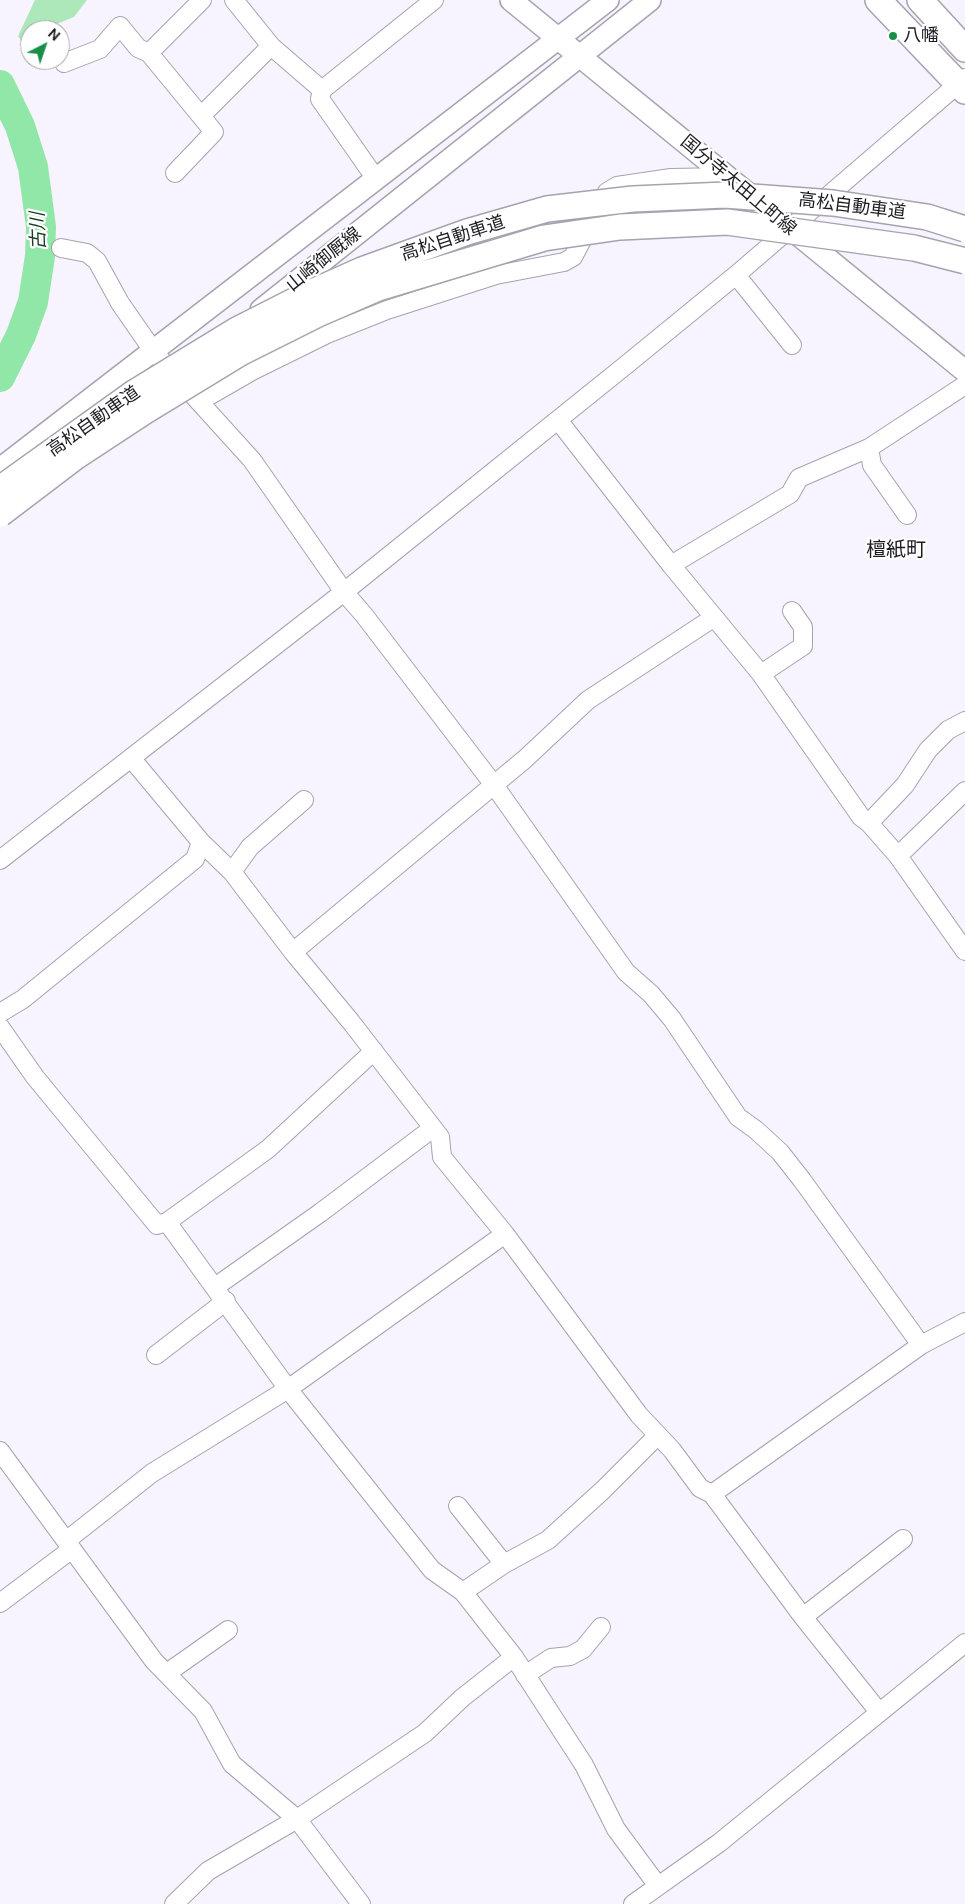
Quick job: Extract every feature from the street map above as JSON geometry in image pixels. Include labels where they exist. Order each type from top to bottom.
[{"type":"highway","points":[[878,0],[963,84]]},
{"type":"highway","points":[[920,0],[965,49]]},
{"type":"highway","name":"高松自動車道","points":[[0,490],[134,393],[237,330],[308,294],[362,270],[467,232],[547,209],[633,199],[725,195],[833,203],[927,217],[965,229]]},
{"type":"highway","name":"高松自動車道","points":[[0,514],[75,457],[240,353],[318,314],[378,288],[544,238],[620,227],[727,222],[914,248],[965,261]]},
{"type":"main road","name":"国分寺太田上町線","points":[[511,0],[965,371]]},
{"type":"main road","name":"山崎御厩線","points":[[0,469],[608,0]]},
{"type":"main road","name":"山崎御厩線","points":[[0,524],[176,376],[650,0]]},
{"type":"street","points":[[149,53],[202,0]]},
{"type":"street","points":[[234,0],[271,46],[322,90]]},
{"type":"street","points":[[376,179],[320,99],[322,90],[434,0]]},
{"type":"street","points":[[70,61],[100,49],[120,26],[138,48],[149,53],[214,132],[175,173]]},
{"type":"street","points":[[201,116],[271,46]]},
{"type":"street","points":[[0,860],[344,592],[558,420],[736,275],[963,84]]},
{"type":"street","points":[[200,402],[252,371],[319,338],[387,310],[496,275],[564,262],[573,257],[607,192],[617,186],[671,178],[727,177]]},
{"type":"street","points":[[61,248],[88,253],[97,261],[120,303],[154,352],[252,460],[344,592],[364,614],[494,785],[626,972],[651,994],[672,1019],[738,1116],[780,1152],[922,1345]]},
{"type":"street","points":[[736,275],[792,345]]},
{"type":"street","points":[[671,565],[790,494],[799,478],[869,448],[965,385]]},
{"type":"street","points":[[558,420],[713,618],[761,674],[860,817],[870,823],[898,856],[965,951]]},
{"type":"street","points":[[869,448],[872,465],[907,515]]},
{"type":"street","points":[[761,674],[804,646],[803,628],[792,611]]},
{"type":"street","points":[[293,952],[494,785],[588,700],[713,618]]},
{"type":"street","points":[[870,823],[904,785],[928,750],[948,730],[965,721]]},
{"type":"street","points":[[131,758],[201,842],[232,872],[293,952],[374,1051],[440,1137],[442,1157],[505,1234],[639,1415],[700,1488],[712,1494],[804,1617],[880,1712]]},
{"type":"street","points":[[898,856],[965,790]]},
{"type":"street","points":[[232,872],[250,847],[304,800]]},
{"type":"street","points":[[0,1013],[23,999],[195,859],[201,842]]},
{"type":"street","points":[[0,1027],[35,1076],[157,1226],[166,1222],[268,1149],[374,1051]]},
{"type":"street","points":[[156,1355],[220,1294],[320,1213],[433,1128]]},
{"type":"street","points":[[166,1222],[288,1389],[432,1570],[464,1592],[514,1657],[584,1766],[616,1829],[658,1886]]},
{"type":"street","points":[[0,1603],[152,1473],[288,1389],[505,1234]]},
{"type":"street","points":[[712,1494],[922,1345],[965,1322]]},
{"type":"street","points":[[464,1592],[504,1564],[548,1540],[604,1490],[658,1436]]},
{"type":"street","points":[[4,1463],[69,1545],[154,1661],[203,1711],[232,1764],[296,1819],[362,1904]]},
{"type":"street","points":[[458,1506],[504,1564]]},
{"type":"street","points":[[804,1617],[903,1539]]},
{"type":"street","points":[[525,1675],[551,1658],[570,1656],[583,1649],[601,1627]]},
{"type":"street","points":[[167,1674],[228,1630]]},
{"type":"street","points":[[633,1904],[719,1843],[965,1643]]},
{"type":"street","points":[[174,1904],[208,1871],[296,1819],[425,1732],[462,1698],[514,1657]]},
{"type":"green space","points":[[35,0],[87,0],[74,17],[67,20],[26,20]]},
{"type":"waterway","name":"古川","points":[[0,85],[20,126],[33,167],[41,227],[40,256],[33,302],[21,335],[0,377]]},
{"type":"place","name":"八幡","points":[[893,36]]},
{"type":"district","name":"檀紙町","points":[[896,551]]}]
